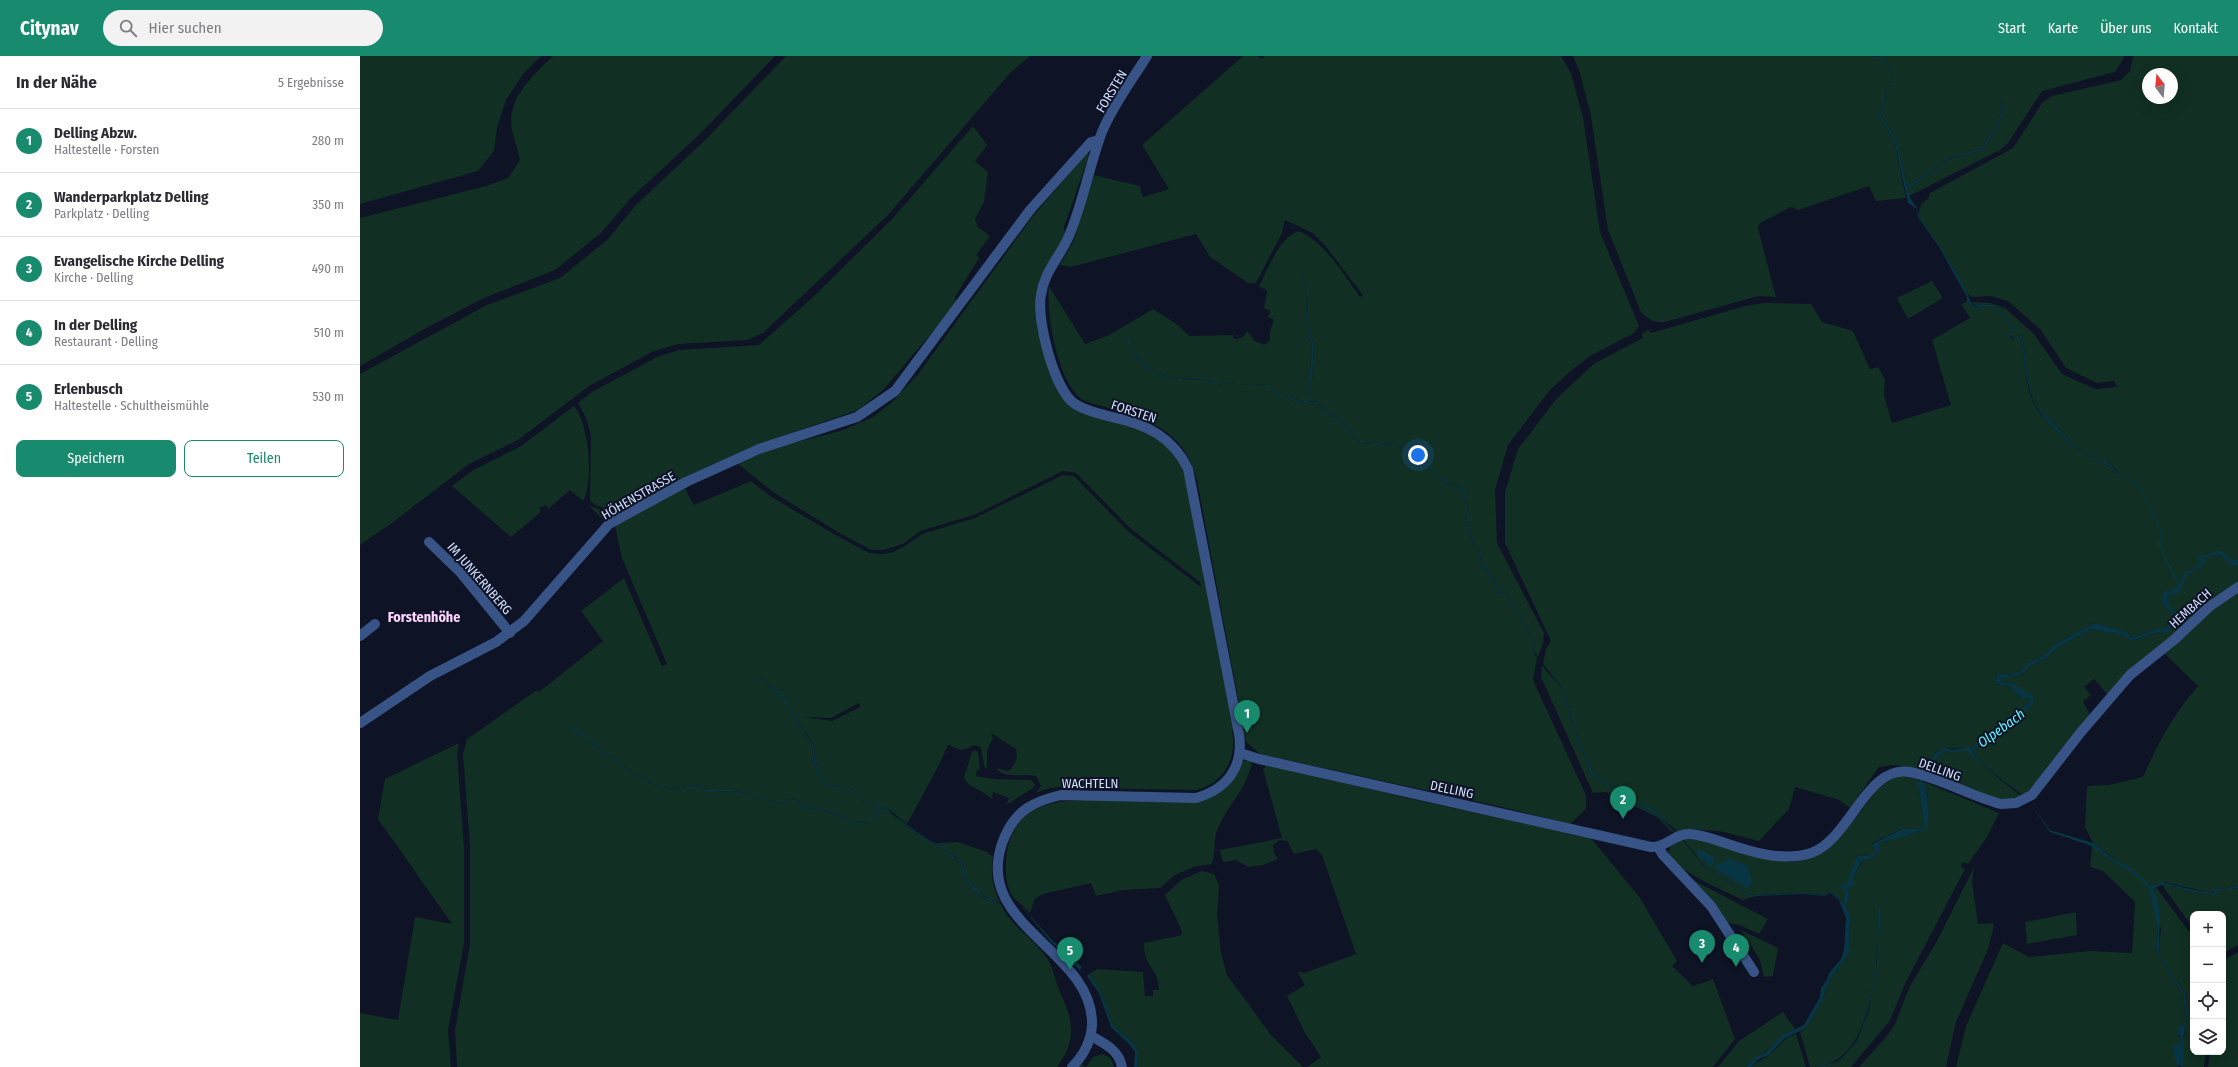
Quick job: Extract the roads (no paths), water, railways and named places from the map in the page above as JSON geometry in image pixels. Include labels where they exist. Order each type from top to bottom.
[{"type":"street","name":"FORSTEN","points":[[1147,56],[1111,114],[1099,140],[1078,213],[1068,239],[1045,276],[1040,307],[1046,342],[1054,373],[1062,389],[1075,404],[1096,413],[1124,419],[1155,430],[1177,450],[1188,469],[1239,734],[1240,752]]},
{"type":"street","name":"HÖHENSTRASSE","points":[[360,723],[430,676],[510,633],[524,621],[609,524],[686,482],[758,449],[857,416],[895,391],[1030,210],[1091,142],[1099,140]]},
{"type":"street","name":"IM JUNKERNBERG","points":[[429,542],[461,572],[510,633]]},
{"type":"street","name":"HEMBACH","points":[[2161,650],[2218,600],[2238,587]]},
{"type":"street","points":[[360,636],[375,624]]},
{"type":"street","name":"DELLING","points":[[1240,752],[1259,759],[1642,845],[1658,847],[1681,835],[1692,834],[1704,836],[1741,848],[1780,856],[1795,856],[1812,853],[1821,848],[1841,830],[1876,783],[1886,775],[1898,772],[1922,776],[2001,804],[2010,805],[2023,800],[2038,788],[2081,732],[2122,684],[2144,662],[2161,650]]},
{"type":"street","name":"WACHTELN","points":[[1091,1036],[1091,1012],[1085,993],[1076,978],[1020,922],[1001,889],[997,870],[999,853],[1008,828],[1016,816],[1027,807],[1044,799],[1061,795],[1196,798],[1210,794],[1229,779],[1236,769],[1240,752]]},
{"type":"street","points":[[1658,847],[1663,855],[1711,906],[1754,972]]},
{"type":"street","points":[[1072,1067],[1088,1046],[1091,1036],[1114,1051],[1118,1055],[1122,1067]]},
{"type":"water","points":[[1870,56],[1883,57],[1893,73],[1891,85],[1886,91],[1887,95],[1881,117],[1896,138],[1907,187],[1951,157],[1980,149],[1997,125],[2004,96],[2001,120],[1981,151],[1951,158],[1908,189],[1910,197],[1917,209],[1908,203],[1894,139],[1879,117],[1886,95],[1885,91],[1890,85],[1892,73],[1882,59]]},
{"type":"water","points":[[1917,209],[1919,216],[1955,270],[1972,304],[1979,309],[1977,304],[1995,305],[2016,328],[2010,333],[2010,336],[2016,338],[2022,335],[2027,373],[2033,399],[2026,375],[2021,337],[2017,340],[2009,336],[2008,333],[2014,328],[1994,306],[1980,306],[1979,311],[1967,302],[1967,297],[1939,247],[1918,217]]},
{"type":"water","points":[[1302,272],[1308,289],[1307,318],[1314,346],[1312,379],[1308,394],[1325,410],[1347,424],[1354,437],[1360,442],[1396,444],[1419,456],[1447,483],[1451,485],[1457,483],[1466,495],[1469,514],[1466,517],[1474,545],[1481,553],[1482,564],[1491,574],[1501,592],[1507,594],[1535,643],[1533,649],[1537,658],[1532,649],[1534,643],[1506,595],[1500,593],[1490,575],[1481,565],[1480,553],[1473,545],[1465,517],[1468,509],[1466,500],[1456,484],[1451,486],[1446,484],[1418,457],[1396,445],[1360,443],[1353,438],[1346,425],[1324,411],[1318,404],[1284,398],[1272,391],[1267,386],[1239,384],[1268,385],[1273,390],[1284,396],[1316,402],[1307,394],[1310,379],[1312,346],[1306,318],[1307,290]]},
{"type":"water","points":[[1122,336],[1128,340],[1135,355],[1157,374],[1178,379],[1204,378],[1216,383],[1225,383],[1216,385],[1204,379],[1178,380],[1156,375],[1134,356],[1127,341]]},
{"type":"water","points":[[2033,399],[2063,434],[2078,447],[2093,457],[2111,464],[2115,470],[2141,487],[2162,532],[2163,538],[2160,544],[2180,585],[2185,572],[2195,569],[2201,562],[2197,557],[2220,550],[2234,561],[2238,559],[2238,565],[2233,566],[2219,554],[2204,558],[2205,562],[2201,568],[2188,574],[2179,593],[2167,595],[2168,604],[2177,614],[2168,633],[2154,633],[2131,641],[2125,636],[2091,629],[2057,648],[2046,658],[2030,666],[2022,674],[2009,678],[2001,678],[2001,681],[2015,685],[2033,696],[2033,705],[2007,723],[2016,712],[2030,703],[2030,699],[2022,698],[2009,686],[1996,684],[1997,673],[2009,675],[2021,671],[2028,663],[2044,656],[2054,645],[2094,623],[2127,632],[2131,638],[2153,630],[2166,628],[2173,615],[2161,602],[2164,592],[2179,587],[2158,544],[2161,538],[2161,533],[2140,488],[2114,471],[2110,466],[2088,456],[2076,448],[2044,418]]},
{"type":"water","points":[[1543,664],[1563,688],[1579,744],[1588,758],[1592,772],[1623,796],[1656,811],[1677,831],[1655,813],[1622,797],[1590,773],[1587,759],[1578,745],[1562,688]]},
{"type":"water","points":[[761,675],[773,690],[781,691],[796,720],[813,744],[816,764],[822,778],[831,785],[854,790],[863,802],[887,808],[892,814],[930,841],[944,846],[954,857],[961,860],[966,878],[983,896],[1001,904],[986,899],[972,888],[964,877],[960,861],[952,858],[943,847],[929,842],[892,815],[886,809],[880,807],[873,822],[852,823],[836,814],[801,806],[794,799],[780,804],[734,791],[708,792],[695,785],[674,788],[659,787],[642,778],[634,776],[615,759],[600,753],[597,748],[585,737],[565,727],[575,729],[585,735],[595,743],[601,752],[616,758],[634,775],[642,777],[659,786],[675,787],[695,784],[709,790],[734,790],[780,803],[794,798],[802,805],[836,813],[853,822],[872,821],[878,807],[863,803],[853,791],[830,786],[821,779],[814,764],[812,744],[795,721],[780,693],[772,691]]},
{"type":"water","points":[[2006,724],[1979,743],[1978,748],[1972,752],[1981,762],[2022,795],[1980,763],[1966,750],[1953,753],[1945,751],[1937,757],[1922,781],[1924,783],[1928,805],[1927,828],[1878,844],[1880,851],[1869,860],[1863,859],[1853,877],[1853,886],[1847,888],[1850,894],[1846,907],[1851,918],[1849,929],[1850,952],[1833,975],[1825,991],[1823,1000],[1806,1028],[1784,1039],[1769,1055],[1758,1060],[1751,1067],[1745,1067],[1756,1057],[1766,1052],[1782,1035],[1804,1025],[1820,997],[1821,988],[1827,980],[1829,973],[1841,959],[1844,950],[1846,918],[1839,900],[1830,893],[1824,896],[1804,894],[1756,896],[1747,894],[1705,868],[1682,839],[1705,867],[1747,893],[1756,895],[1804,893],[1823,895],[1830,892],[1840,899],[1843,905],[1845,893],[1842,887],[1844,883],[1849,882],[1849,876],[1858,855],[1869,856],[1876,851],[1872,844],[1902,829],[1919,829],[1924,826],[1919,789],[1916,783],[1920,781],[1934,754],[1944,748],[1953,750],[1969,747],[1971,750],[1975,743],[2000,725]]},
{"type":"water","points":[[2029,802],[2050,830],[2093,843],[2112,858],[2132,869],[2151,886],[2154,884],[2156,887],[2153,890],[2158,902],[2160,920],[2160,958],[2185,993],[2188,1019],[2187,1023],[2183,994],[2159,958],[2156,945],[2158,930],[2149,888],[2131,871],[2125,869],[2089,845],[2050,832]]},
{"type":"water","points":[[1699,849],[1714,857],[1715,860],[1712,865],[1708,865],[1696,853]]},
{"type":"water","points":[[1730,859],[1748,866],[1752,882],[1748,889],[1715,869],[1715,866]]},
{"type":"water","points":[[2160,882],[2211,893],[2214,893],[2213,888],[2223,889],[2238,885],[2238,888],[2216,891],[2216,894],[2211,895],[2162,885]]},
{"type":"water","points":[[1017,901],[1052,940],[1082,967],[1080,970],[1051,942]]},
{"type":"water","points":[[1879,906],[1881,917],[1872,996],[1866,1017],[1859,1036],[1848,1052],[1839,1060],[1850,1049],[1860,1032],[1867,1012],[1875,967]]},
{"type":"water","points":[[1089,974],[1101,992],[1113,1025],[1132,1042],[1138,1051],[1137,1067],[1134,1067],[1135,1052],[1129,1044],[1111,1027],[1099,993],[1087,976]]},
{"type":"water","points":[[2187,1024],[2183,1038],[2178,1035],[2178,1027]]},
{"type":"water","points":[[2180,1043],[2184,1045],[2183,1067],[2176,1064],[2173,1046]]},
{"type":"waterway","points":[[2153,887],[2163,883]]},
{"type":"waterway","points":[[2181,1047],[2182,1036]]},
{"type":"place","name":"Delling Abzw.","points":[[1247,733]]},
{"type":"place","name":"Wanderparkplatz Delling","points":[[1623,819]]},
{"type":"place","name":"Evangelische Kirche Delling","points":[[1702,963]]},
{"type":"place","name":"In der Delling","points":[[1736,967]]},
{"type":"place","name":"Erlenbusch","points":[[1070,970]]},
{"type":"district","name":"Forstenhöhe","points":[[424,617]]},
{"type":"water label","name":"Olpebach","points":[[2001,728]]}]
